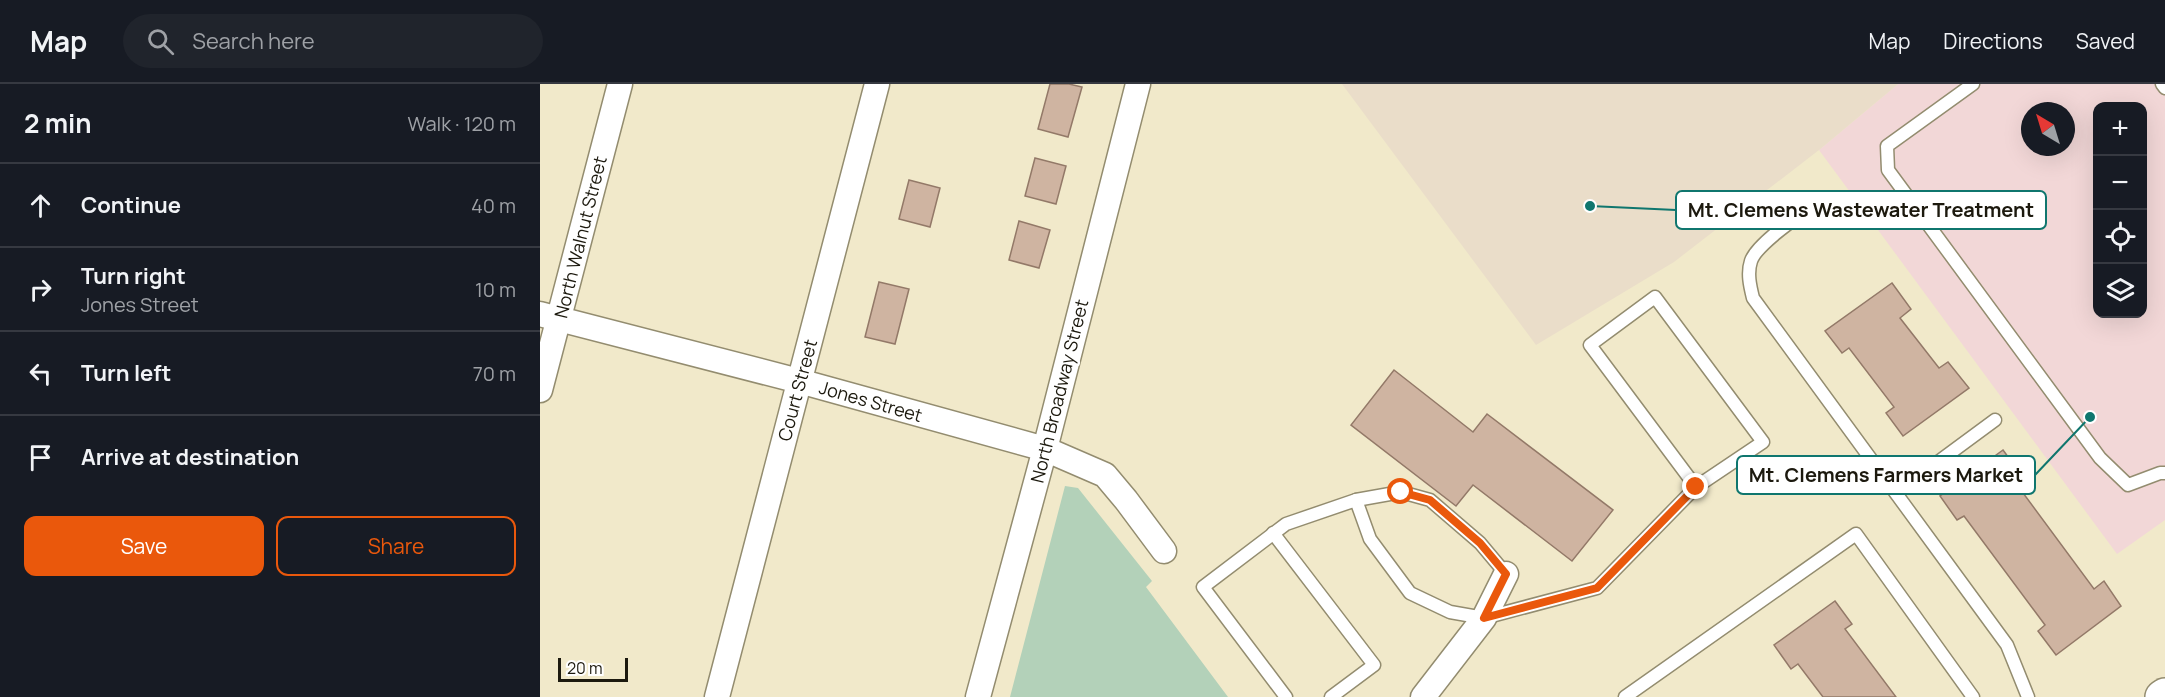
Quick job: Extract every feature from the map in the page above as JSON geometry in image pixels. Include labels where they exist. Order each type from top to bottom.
[{"type":"street","name":"North Walnut Street","points":[[540,390],[549,317],[620,84]]},
{"type":"street","name":"Court Street","points":[[717,697],[877,84]]},
{"type":"street","name":"North Broadway Street","points":[[978,697],[1045,449],[1138,84]]},
{"type":"street","name":"Jones Street","points":[[549,317],[799,381],[1045,449],[1105,475],[1164,551]]},
{"type":"street","points":[[1423,697],[1484,618],[1506,574]]},
{"type":"lane","points":[[1973,84],[1887,146],[1888,170],[2100,458],[2128,485],[2165,473]]},
{"type":"lane","points":[[2162,84],[2165,88]]},
{"type":"lane","points":[[1819,201],[1760,246],[1751,260],[1749,280],[1753,298],[2007,645],[2028,697]]},
{"type":"lane","points":[[1356,500],[1370,539],[1410,592],[1450,612],[1484,618],[1597,588],[1696,487],[1763,442],[1655,297],[1590,345],[1696,487]]},
{"type":"lane","points":[[1896,493],[1995,420]]},
{"type":"lane","points":[[1286,697],[1203,587],[1286,524],[1356,500],[1401,492],[1430,500],[1480,543],[1506,574]]},
{"type":"lane","points":[[1273,533],[1374,665],[1331,697]]},
{"type":"lane","points":[[1625,697],[1856,534],[1974,697]]},
{"type":"shaded area","points":[[1342,84],[1898,84],[1819,150],[1674,262],[1536,345]]},
{"type":"shaded area","points":[[1898,84],[2165,84],[2165,520],[2117,554],[1819,150]]},
{"type":"green space","points":[[1065,486],[1078,488],[1152,581],[1146,587],[1228,697],[1010,697]]},
{"type":"building","points":[[1050,84],[1082,87],[1068,137],[1038,129]]},
{"type":"building","points":[[1035,158],[1066,166],[1056,204],[1025,196]]},
{"type":"building","points":[[909,180],[940,188],[930,227],[899,219]]},
{"type":"building","points":[[1019,221],[1050,230],[1039,268],[1009,260]]},
{"type":"building","points":[[879,282],[909,289],[895,344],[865,337]]},
{"type":"building","points":[[1892,283],[1911,309],[1900,318],[1939,368],[1948,362],[1969,388],[1903,436],[1886,413],[1894,407],[1849,348],[1842,353],[1825,331]]},
{"type":"building","points":[[1394,370],[1473,432],[1487,414],[1613,510],[1572,561],[1473,485],[1456,506],[1351,425]]},
{"type":"building","points":[[2003,450],[2019,472],[2012,478],[2094,589],[2104,581],[2121,606],[2056,655],[2038,631],[2045,625],[1964,516],[1957,520],[1940,496]]},
{"type":"building","points":[[1835,601],[1852,624],[1845,629],[1896,697],[1823,697],[1798,664],[1791,669],[1774,645]]},
{"type":"place","name":"Mt. Clemens Wastewater Treatment","points":[[1590,206]]},
{"type":"place","name":"Mt. Clemens Farmers Market","points":[[2090,417]]},
{"type":"route","points":[[1401,492],[1430,500],[1480,543],[1506,574],[1484,618],[1597,588],[1696,487]]}]
